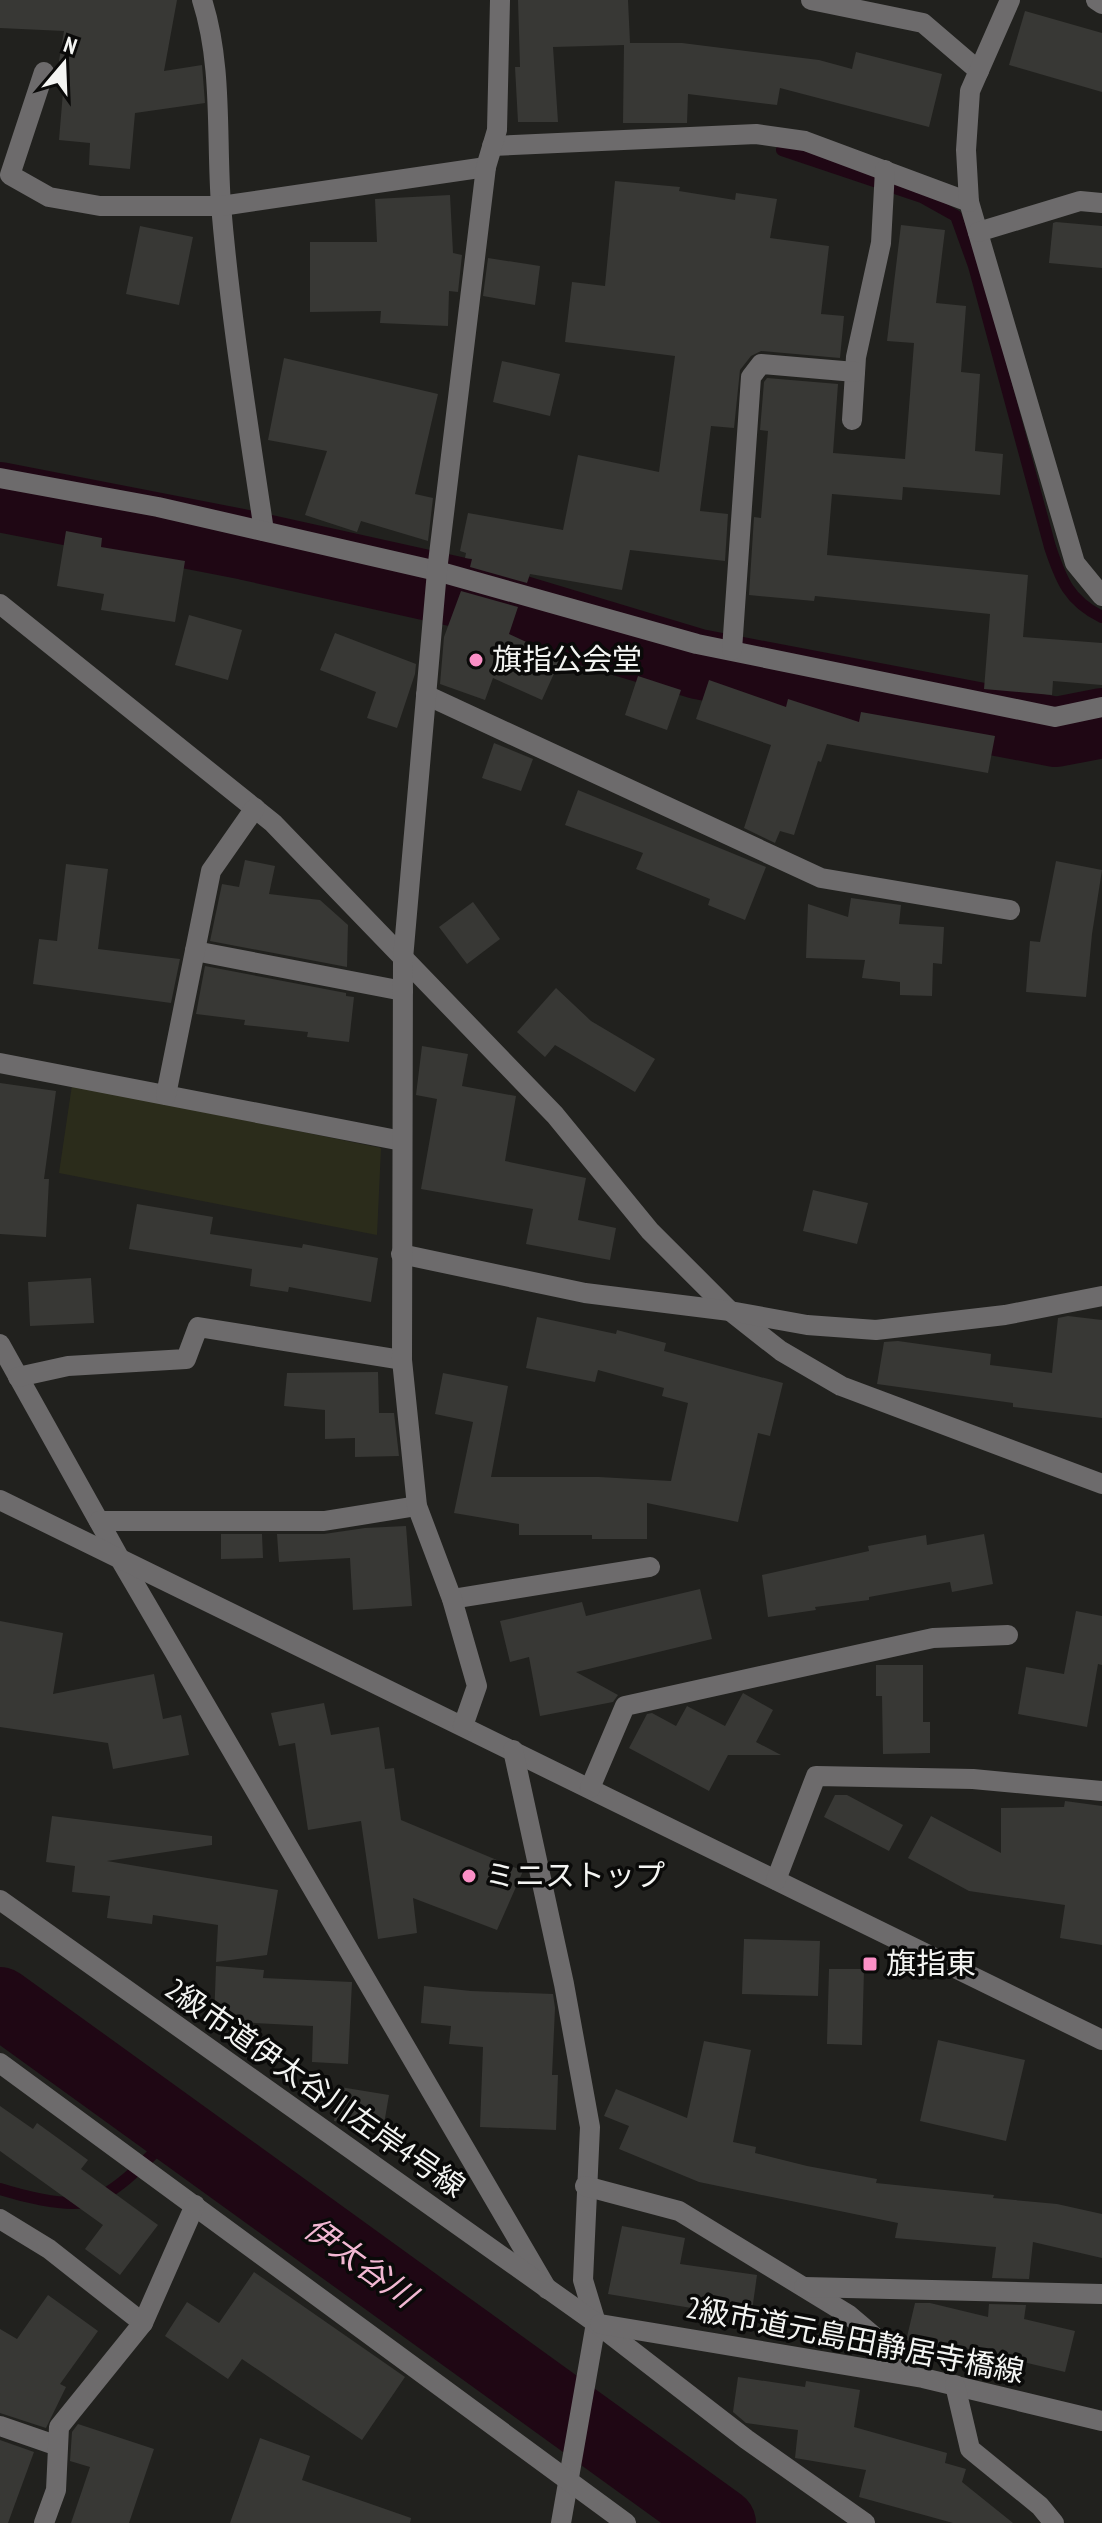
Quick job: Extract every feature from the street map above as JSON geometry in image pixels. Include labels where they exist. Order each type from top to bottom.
[{"type":"street","points":[[202,0],[212,31],[221,206],[244,402],[264,531]]},
{"type":"street","points":[[463,1726],[477,1686],[452,1599],[417,1506],[402,1360],[403,959],[437,571],[486,167],[497,130],[500,0]]},
{"type":"street","points":[[811,0],[923,23],[979,71]]},
{"type":"street","points":[[1010,0],[970,91],[966,150],[969,202],[1075,563],[1102,596]]},
{"type":"street","points":[[1096,0],[1102,4]]},
{"type":"street","points":[[44,72],[10,175],[49,197],[100,206],[221,206],[486,167]]},
{"type":"street","points":[[492,146],[756,134],[805,141],[969,202]]},
{"type":"street","points":[[852,420],[856,357],[881,243],[885,170]]},
{"type":"street","points":[[978,232],[1080,201],[1102,203]]},
{"type":"street","points":[[732,650],[751,377],[761,364],[855,372]]},
{"type":"street","points":[[0,478],[158,507],[437,571],[697,644],[1055,717],[1102,707]]},
{"type":"street","points":[[0,604],[273,823],[555,1115],[650,1231],[730,1311],[781,1351],[841,1386],[1102,1484]]},
{"type":"street","points":[[426,695],[821,878],[1010,910]]},
{"type":"street","points":[[166,1095],[211,871],[255,808]]},
{"type":"street","points":[[195,951],[403,991]]},
{"type":"street","points":[[0,1063],[402,1141]]},
{"type":"street","points":[[401,1254],[585,1293],[730,1311],[807,1325],[876,1330],[1005,1315],[1102,1296]]},
{"type":"street","points":[[18,1377],[68,1366],[186,1359],[198,1327],[402,1360]]},
{"type":"street","points":[[0,1344],[120,1559],[547,2289]]},
{"type":"street","points":[[0,1500],[1102,2040]]},
{"type":"street","points":[[99,1521],[324,1521],[417,1506]]},
{"type":"street","points":[[452,1599],[650,1567]]},
{"type":"street","points":[[590,1788],[625,1706],[933,1638],[1008,1635]]},
{"type":"street","points":[[513,1750],[564,1984],[590,2127],[583,2280],[596,2331],[561,2523]]},
{"type":"street","points":[[776,1880],[816,1776],[973,1779],[1102,1791]]},
{"type":"street","name":"2級市道伊太谷川左岸4号線","points":[[0,1900],[547,2289],[596,2331],[865,2523]]},
{"type":"street","points":[[0,2063],[571,2472],[626,2523]]},
{"type":"street","points":[[585,2186],[679,2211],[849,2315],[923,2378]]},
{"type":"street","points":[[44,2523],[56,2490],[59,2427],[143,2323],[195,2205]]},
{"type":"street","points":[[0,2219],[49,2249],[143,2323]]},
{"type":"street","points":[[804,2287],[1102,2294]]},
{"type":"street","name":"2級市道元島田静居寺橋線","points":[[596,2331],[923,2378],[1102,2421]]},
{"type":"street","points":[[955,2385],[970,2449],[1040,2506],[1054,2523]]},
{"type":"street","points":[[0,2426],[58,2446]]},
{"type":"green space","points":[[72,1085],[381,1148],[377,1235],[59,1173]]},
{"type":"building","points":[[0,0],[177,0],[164,71],[202,65],[205,103],[135,113],[130,169],[89,165],[90,143],[59,140],[65,68],[58,67],[64,31],[0,28]]},
{"type":"building","points":[[518,0],[628,0],[630,43],[682,43],[819,60],[852,69],[856,52],[942,74],[929,127],[780,88],[777,105],[688,94],[687,123],[623,123],[624,45],[553,47],[558,122],[518,122],[515,67],[520,67]]},
{"type":"building","points":[[1025,11],[1102,33],[1102,92],[1009,65]]},
{"type":"building","points":[[615,181],[680,187],[679,191],[735,200],[736,193],[777,199],[770,238],[829,246],[821,314],[844,316],[840,358],[761,351],[751,356],[740,370],[734,428],[711,426],[700,511],[728,514],[725,561],[630,550],[622,590],[530,574],[527,583],[470,567],[472,559],[465,558],[466,553],[460,551],[468,513],[563,530],[578,455],[659,472],[675,356],[565,342],[572,282],[605,286]]},
{"type":"building","points":[[450,195],[453,253],[462,255],[458,292],[449,291],[448,326],[380,323],[381,311],[310,312],[310,242],[377,242],[375,199]]},
{"type":"building","points":[[1053,223],[1102,226],[1102,268],[1049,263]]},
{"type":"building","points":[[901,225],[945,230],[936,303],[966,306],[961,372],[980,374],[975,451],[1003,454],[1000,495],[903,487],[902,500],[832,494],[827,555],[1028,575],[1023,637],[1102,643],[1102,685],[1053,681],[1052,695],[984,689],[990,614],[815,596],[814,601],[749,595],[754,517],[761,518],[768,431],[760,430],[764,382],[767,378],[838,384],[833,453],[905,459],[914,343],[887,341]]},
{"type":"building","points":[[140,226],[193,237],[179,305],[126,294]]},
{"type":"building","points":[[488,258],[540,266],[535,305],[483,296]]},
{"type":"building","points":[[284,358],[438,394],[415,494],[433,498],[428,541],[361,521],[357,532],[305,515],[327,451],[268,440]]},
{"type":"building","points":[[502,361],[560,374],[550,416],[493,402]]},
{"type":"building","points":[[66,531],[102,538],[101,547],[185,561],[175,622],[101,610],[104,594],[57,586]]},
{"type":"building","points":[[461,591],[518,607],[509,634],[561,658],[542,700],[493,678],[485,700],[440,684],[444,637]]},
{"type":"building","points":[[189,615],[242,630],[228,680],[175,665]]},
{"type":"building","points":[[335,633],[416,664],[397,728],[367,718],[376,692],[320,670]]},
{"type":"building","points":[[638,676],[681,690],[667,730],[625,715]]},
{"type":"building","points":[[709,680],[786,707],[788,699],[859,722],[861,712],[995,736],[988,773],[827,744],[821,762],[818,761],[794,835],[780,831],[775,843],[744,828],[771,745],[696,719]]},
{"type":"building","points":[[494,743],[533,759],[521,791],[482,778]]},
{"type":"building","points":[[578,790],[766,867],[745,920],[708,905],[710,899],[636,869],[643,853],[565,825]]},
{"type":"building","points":[[245,860],[275,866],[269,894],[320,900],[348,925],[347,967],[210,941],[222,884],[239,887]]},
{"type":"building","points":[[1056,861],[1102,870],[1086,997],[1026,992],[1030,941],[1040,942]]},
{"type":"building","points":[[66,864],[108,869],[98,949],[180,959],[171,1003],[33,984],[39,939],[57,941]]},
{"type":"building","points":[[851,898],[901,905],[899,924],[944,927],[942,964],[933,963],[932,996],[900,995],[900,982],[862,978],[865,960],[806,958],[808,904],[848,917]]},
{"type":"building","points":[[473,902],[500,939],[467,964],[439,927]]},
{"type":"building","points":[[205,966],[354,997],[349,1042],[307,1037],[308,1032],[244,1025],[245,1020],[196,1014]]},
{"type":"building","points":[[556,988],[591,1021],[655,1059],[635,1092],[555,1045],[545,1057],[517,1032]]},
{"type":"building","points":[[422,1046],[468,1054],[462,1086],[516,1096],[505,1161],[586,1178],[578,1220],[616,1228],[610,1260],[526,1244],[533,1209],[421,1189],[437,1099],[416,1095]]},
{"type":"building","points":[[0,1083],[56,1091],[44,1179],[49,1179],[46,1237],[0,1234]]},
{"type":"building","points":[[813,1190],[868,1203],[857,1244],[803,1231]]},
{"type":"building","points":[[137,1204],[213,1217],[210,1234],[302,1248],[303,1244],[378,1258],[371,1302],[289,1287],[288,1292],[250,1286],[252,1269],[129,1249]]},
{"type":"building","points":[[91,1278],[94,1323],[30,1326],[28,1282]]},
{"type":"building","points":[[1068,1316],[1102,1320],[1102,1418],[1013,1407],[1013,1403],[877,1384],[884,1342],[898,1341],[991,1354],[990,1365],[1052,1373],[1058,1318]]},
{"type":"building","points":[[537,1317],[616,1334],[617,1330],[666,1343],[664,1351],[783,1383],[770,1436],[758,1433],[738,1522],[647,1503],[647,1539],[592,1539],[592,1535],[519,1535],[519,1524],[454,1513],[473,1422],[435,1414],[443,1373],[508,1386],[491,1477],[671,1481],[688,1403],[662,1396],[664,1388],[598,1370],[595,1382],[526,1368]]},
{"type":"building","points":[[378,1372],[379,1413],[394,1413],[399,1456],[355,1457],[355,1438],[325,1439],[325,1410],[284,1406],[287,1373]]},
{"type":"building","points":[[406,1526],[412,1606],[353,1610],[350,1558],[279,1562],[277,1534],[324,1534]]},
{"type":"building","points":[[221,1534],[262,1534],[263,1558],[221,1559]]},
{"type":"building","points":[[984,1534],[993,1584],[952,1592],[950,1582],[768,1617],[762,1575],[869,1551],[868,1546],[926,1535],[927,1545]]},
{"type":"building","points":[[700,1589],[712,1639],[576,1672],[618,1695],[613,1702],[540,1716],[529,1657],[510,1662],[500,1621],[582,1602],[586,1616]]},
{"type":"building","points":[[1076,1611],[1102,1616],[1102,1665],[1098,1664],[1087,1727],[1018,1714],[1026,1667],[1064,1674]]},
{"type":"building","points":[[0,1621],[63,1633],[53,1694],[154,1674],[163,1719],[181,1715],[189,1755],[113,1769],[108,1743],[0,1727]]},
{"type":"building","points":[[876,1665],[923,1665],[923,1722],[930,1722],[930,1753],[883,1754],[882,1696],[876,1696]]},
{"type":"building","points":[[743,1693],[773,1710],[756,1742],[781,1755],[728,1755],[709,1791],[629,1748],[647,1714],[652,1713],[676,1726],[687,1706],[725,1726]]},
{"type":"building","points":[[324,1703],[331,1735],[379,1727],[385,1769],[394,1768],[401,1820],[523,1871],[497,1930],[413,1898],[417,1933],[378,1939],[361,1821],[308,1830],[295,1743],[279,1746],[271,1713]]},
{"type":"building","points":[[835,1795],[847,1795],[903,1825],[889,1851],[824,1817]]},
{"type":"building","points":[[1065,1801],[1102,1806],[1102,1945],[1060,1938],[1065,1905],[969,1891],[908,1858],[931,1816],[1001,1853],[1001,1808],[1064,1807]]},
{"type":"building","points":[[52,1816],[212,1836],[212,1845],[107,1861],[278,1890],[267,1955],[216,1962],[218,1925],[153,1915],[152,1924],[107,1918],[110,1896],[72,1892],[75,1866],[46,1862]]},
{"type":"building","points":[[744,1939],[820,1941],[818,1996],[742,1994]]},
{"type":"building","points":[[216,1966],[264,1970],[263,1978],[352,1982],[348,2064],[312,2062],[313,2026],[214,2021]]},
{"type":"building","points":[[829,1969],[864,1969],[862,2045],[827,2044]]},
{"type":"building","points":[[424,1986],[553,1994],[552,2075],[558,2075],[556,2130],[480,2127],[483,2047],[449,2044],[451,2026],[421,2023]]},
{"type":"building","points":[[938,2040],[1025,2060],[1006,2141],[920,2121]]},
{"type":"building","points":[[704,2041],[751,2050],[733,2142],[756,2147],[755,2153],[877,2179],[876,2183],[994,2195],[993,2198],[1057,2204],[1102,2214],[1102,2258],[1033,2242],[1029,2279],[992,2278],[996,2247],[895,2238],[898,2223],[699,2182],[619,2149],[629,2126],[604,2116],[616,2089],[687,2118]]},
{"type":"building","points":[[340,2087],[389,2095],[383,2130],[334,2121]]},
{"type":"building","points":[[0,2106],[33,2129],[37,2123],[88,2160],[81,2169],[158,2225],[120,2275],[85,2249],[103,2225],[0,2151]]},
{"type":"building","points":[[622,2226],[685,2238],[680,2264],[757,2275],[751,2318],[608,2294]]},
{"type":"building","points":[[254,2272],[405,2377],[362,2440],[242,2359],[228,2379],[165,2336],[187,2302],[219,2323]]},
{"type":"building","points":[[48,2295],[98,2331],[60,2384],[66,2387],[46,2428],[0,2413],[0,2329],[17,2339]]},
{"type":"building","points":[[915,2303],[930,2303],[988,2317],[989,2304],[1026,2305],[1024,2319],[1075,2331],[1065,2372],[965,2348],[964,2354],[906,2341]]},
{"type":"building","points":[[738,2377],[805,2387],[806,2381],[860,2390],[854,2427],[947,2453],[945,2463],[966,2469],[962,2482],[1013,2523],[953,2523],[859,2497],[866,2470],[795,2458],[798,2430],[746,2423],[733,2412]]},
{"type":"building","points":[[78,2424],[154,2449],[129,2523],[71,2523],[90,2467],[70,2461],[72,2432]]},
{"type":"building","points":[[260,2438],[310,2456],[302,2480],[411,2518],[410,2523],[230,2523]]},
{"type":"building","points":[[0,2440],[34,2452],[8,2523],[0,2523]]},
{"type":"waterway","points":[[782,150],[922,197],[956,216],[974,266],[1054,559],[1074,597],[1102,617]]},
{"type":"waterway","points":[[0,497],[246,545],[462,593],[698,664],[1056,732],[1102,723]]},
{"type":"waterway","name":"伊太谷川","points":[[0,2002],[721,2523]]},
{"type":"waterway","points":[[0,2189],[65,2203],[97,2198],[134,2172],[176,2130]]},
{"type":"place","name":"旗指公会堂","points":[[476,660]]},
{"type":"place","name":"ミニストップ","points":[[469,1876]]},
{"type":"place","name":"旗指東","points":[[870,1964]]}]
